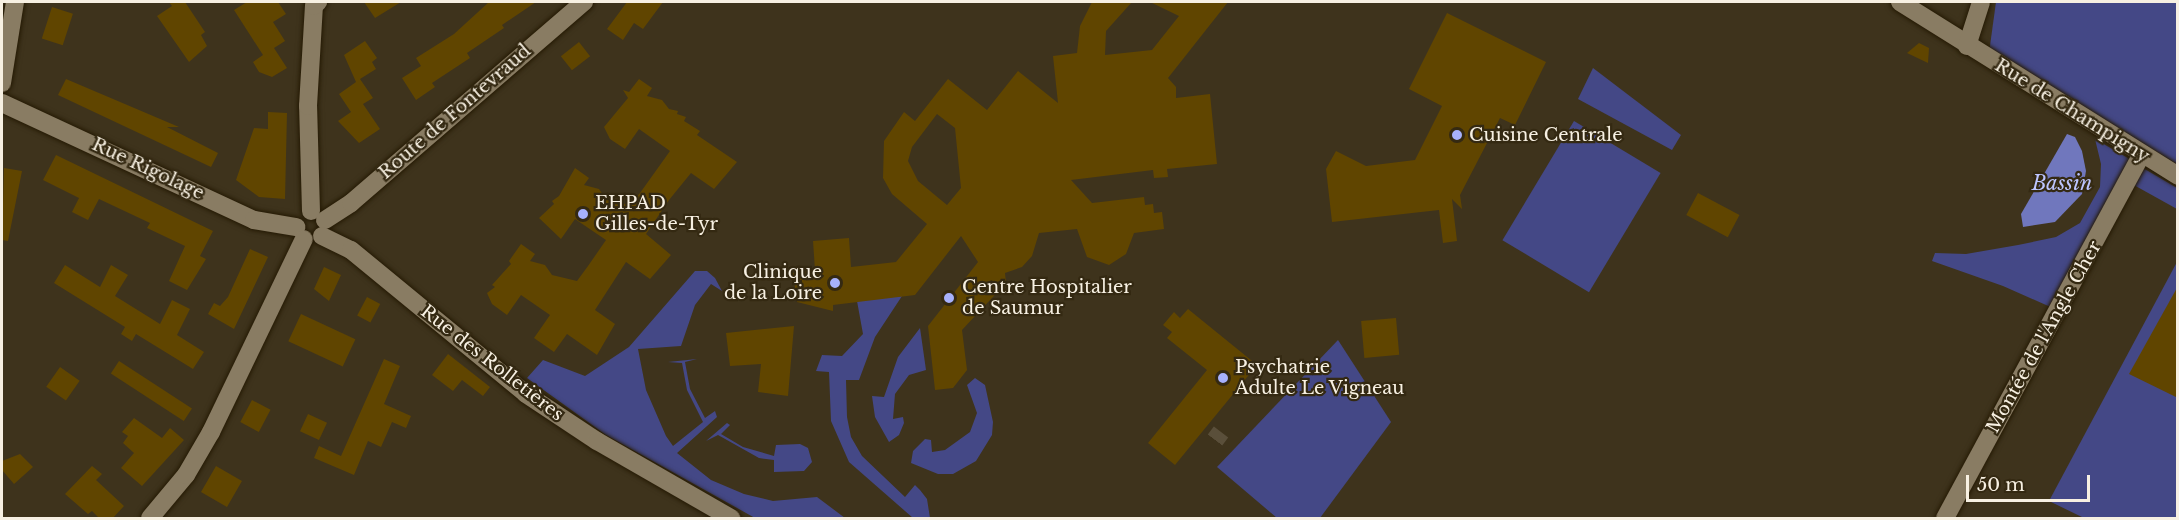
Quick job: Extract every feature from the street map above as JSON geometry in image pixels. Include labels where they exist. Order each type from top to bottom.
[{"type":"street","points":[[2,83],[15,2]]},
{"type":"street","name":"Route de Fontevraud","points":[[311,227],[351,203],[584,2]]},
{"type":"street","name":"Rue de Champigny","points":[[1900,2],[2178,176]]},
{"type":"street","points":[[1967,46],[1981,2]]},
{"type":"street","points":[[150,519],[186,475],[211,432],[311,227],[308,106],[314,3]]},
{"type":"street","name":"Rue Rigolage","points":[[2,103],[254,220],[311,227]]},
{"type":"street","name":"Montée de l'Angle Cher","points":[[1945,519],[2142,154]]},
{"type":"street","name":"Rue des Rolletières","points":[[311,227],[351,250],[526,394],[597,441],[731,519]]},
{"type":"shaded area","points":[[1996,2],[2177,2],[2177,164],[1989,53]]},
{"type":"shaded area","points":[[1593,68],[1681,135],[1672,150],[1578,99]]},
{"type":"shaded area","points":[[1574,121],[1661,173],[1589,292],[1502,240]]},
{"type":"shaded area","points":[[2095,139],[2133,161],[2055,309],[2003,286],[1932,261],[1935,253],[1966,254],[2056,237],[2080,223],[2100,187],[2101,164]]},
{"type":"shaded area","points":[[2143,168],[2177,188],[2177,209],[2132,184]]},
{"type":"shaded area","points":[[2177,262],[2177,518],[2084,518],[2049,501]]},
{"type":"shaded area","points":[[695,271],[707,271],[715,278],[722,291],[711,284],[695,305],[681,346],[638,349],[646,390],[666,436],[673,446],[703,422],[687,390],[682,363],[668,362],[697,359],[685,362],[690,389],[705,418],[715,411],[717,417],[677,453],[711,480],[744,494],[773,501],[817,497],[845,518],[755,518],[606,435],[527,378],[543,360],[585,376],[629,347]]},
{"type":"shaded area","points":[[902,296],[875,337],[859,380],[846,380],[847,417],[851,437],[862,456],[905,497],[915,485],[927,499],[930,518],[913,518],[849,462],[831,421],[829,372],[816,371],[822,355],[842,356],[863,334],[857,301]]},
{"type":"shaded area","points":[[920,328],[926,370],[909,375],[895,394],[893,419],[903,417],[904,423],[899,435],[889,442],[875,417],[872,396],[884,397],[898,357]]},
{"type":"shaded area","points":[[1338,340],[1391,422],[1320,518],[1277,518],[1217,467]]},
{"type":"shaded area","points":[[975,378],[985,385],[993,422],[992,435],[976,461],[953,474],[938,474],[911,463],[913,451],[925,439],[931,440],[932,452],[945,450],[970,432],[977,413],[967,385]]},
{"type":"shaded area","points":[[727,423],[730,425],[721,434],[743,447],[774,456],[776,445],[800,444],[808,448],[812,462],[804,471],[774,472],[774,460],[759,458],[718,435],[706,441]]},
{"type":"water","name":"Bassin","points":[[2067,134],[2075,137],[2082,151],[2086,171],[2082,194],[2055,222],[2023,227],[2021,214]]},
{"type":"building","points":[[169,2],[185,2],[205,32],[201,35],[207,46],[189,62],[157,16],[172,6]]},
{"type":"building","points":[[247,2],[278,2],[286,14],[273,22],[285,41],[274,48],[287,68],[272,77],[259,72],[253,62],[263,55],[234,10]]},
{"type":"building","points":[[364,2],[401,2],[375,18]]},
{"type":"building","points":[[489,2],[536,2],[502,25],[504,28],[467,53],[470,58],[432,83],[435,87],[416,100],[402,78],[421,66],[416,58],[454,34]]},
{"type":"building","points":[[627,2],[663,2],[643,29],[634,23],[623,40],[607,29]]},
{"type":"building","points":[[1092,2],[1132,2],[1106,31],[1105,55],[1152,50],[1179,16],[1150,2],[1228,2],[1168,78],[1176,87],[1176,98],[1210,94],[1217,164],[1167,169],[1168,177],[1154,178],[1153,170],[1071,180],[1092,203],[1144,197],[1145,205],[1153,204],[1154,213],[1162,212],[1164,229],[1134,233],[1126,254],[1109,265],[1087,257],[1077,229],[1039,233],[1032,256],[1022,267],[1005,273],[1006,283],[962,330],[967,370],[953,388],[935,390],[928,326],[978,262],[961,236],[915,295],[833,305],[833,311],[797,302],[793,273],[815,270],[813,241],[849,238],[851,267],[896,262],[927,224],[892,194],[883,178],[884,141],[904,112],[915,121],[948,79],[987,110],[1018,71],[1058,103],[1053,56],[1077,53],[1080,26]],"holes":[[[937,114],[955,128],[961,188],[947,205],[918,181],[908,161],[912,147]]]},
{"type":"building","points":[[52,7],[73,14],[63,45],[42,38]]},
{"type":"building","points":[[1447,13],[1546,62],[1515,125],[1500,118],[1460,195],[1462,209],[1452,199],[1457,241],[1443,243],[1439,210],[1332,222],[1326,169],[1336,151],[1366,166],[1415,160],[1442,106],[1409,89]]},
{"type":"building","points":[[365,41],[377,58],[372,62],[376,69],[360,79],[373,98],[363,104],[380,129],[359,143],[338,121],[351,112],[339,94],[356,82],[344,55]]},
{"type":"building","points":[[579,42],[590,56],[572,70],[561,56]]},
{"type":"building","points":[[1919,43],[1929,48],[1928,63],[1907,53]]},
{"type":"building","points":[[66,79],[179,127],[167,127],[218,153],[211,167],[58,95]]},
{"type":"building","name":"EHPAD Gilles-de-Tyr","points":[[639,79],[652,88],[647,96],[662,100],[669,109],[678,111],[677,114],[686,117],[684,121],[700,131],[697,135],[737,162],[714,189],[691,173],[669,200],[646,234],[671,255],[650,279],[626,262],[595,310],[615,324],[597,355],[567,334],[554,352],[534,338],[550,315],[521,295],[507,315],[492,304],[487,293],[495,287],[492,285],[511,264],[509,261],[521,244],[535,254],[530,261],[545,265],[552,275],[577,281],[606,240],[575,219],[561,239],[539,218],[554,204],[552,201],[559,196],[575,168],[589,178],[584,185],[599,189],[606,199],[629,205],[670,151],[639,129],[625,149],[610,139],[604,127],[628,98],[623,90],[629,92]]},
{"type":"building","points":[[268,112],[287,113],[285,199],[259,197],[236,180],[254,128],[268,129]]},
{"type":"building","points":[[56,155],[213,231],[200,256],[206,259],[187,290],[169,281],[185,246],[147,228],[150,223],[99,199],[88,220],[72,212],[79,198],[43,180]]},
{"type":"building","points":[[4,168],[22,171],[8,241],[2,240]]},
{"type":"building","points":[[1698,193],[1739,215],[1728,237],[1686,215]]},
{"type":"building","points":[[250,249],[268,257],[234,329],[208,314],[214,303],[220,306],[228,297]]},
{"type":"building","points":[[65,265],[100,287],[111,265],[128,275],[115,296],[160,324],[172,300],[190,309],[177,335],[204,352],[193,369],[136,334],[132,341],[121,334],[125,327],[54,283]]},
{"type":"building","points":[[324,267],[341,275],[329,301],[314,289]]},
{"type":"building","points":[[2178,286],[2178,398],[2129,374]]},
{"type":"building","points":[[367,297],[380,304],[370,323],[357,316]]},
{"type":"building","name":"Psychatrie Adulte Le Vigneau","points":[[1188,309],[1257,365],[1175,465],[1148,443],[1207,370],[1167,338],[1172,332],[1163,325],[1174,312],[1180,318]]},
{"type":"building","points":[[301,314],[355,339],[343,367],[288,341]]},
{"type":"building","points":[[1396,318],[1399,355],[1364,358],[1361,321]]},
{"type":"building","points":[[794,326],[788,396],[758,392],[761,364],[730,366],[726,333]]},
{"type":"building","points":[[448,354],[490,387],[483,396],[462,380],[453,391],[432,375]]},
{"type":"building","points":[[384,359],[400,366],[384,404],[411,416],[406,428],[392,422],[381,447],[368,441],[354,475],[314,458],[319,446],[341,456]]},
{"type":"building","points":[[119,361],[192,408],[184,421],[111,374]]},
{"type":"building","points":[[60,367],[80,381],[66,400],[46,387]]},
{"type":"building","points":[[252,400],[271,410],[259,432],[240,422]]},
{"type":"building","points":[[308,414],[327,423],[319,440],[300,431]]},
{"type":"building","points":[[134,418],[162,438],[170,428],[184,440],[142,486],[121,468],[134,453],[123,443],[128,436],[122,432]]},
{"type":"building","points":[[20,454],[33,467],[14,484],[2,470],[2,461]]},
{"type":"building","points":[[92,466],[102,474],[96,480],[124,506],[112,519],[100,519],[92,511],[88,514],[65,494]]},
{"type":"building","points":[[216,466],[242,481],[227,507],[201,492]]},
{"type":"tunnel","points":[[1215,440],[1221,432]]},
{"type":"place","name":"Cuisine Centrale","points":[[1457,135]]},
{"type":"place","name":"EHPAD Gilles-de-Tyr","points":[[583,214]]},
{"type":"place","name":"Clinique de la Loire","points":[[835,283]]},
{"type":"place","name":"Centre Hospitalier de Saumur","points":[[949,298]]},
{"type":"place","name":"Psychatrie Adulte Le Vigneau","points":[[1223,378]]}]
